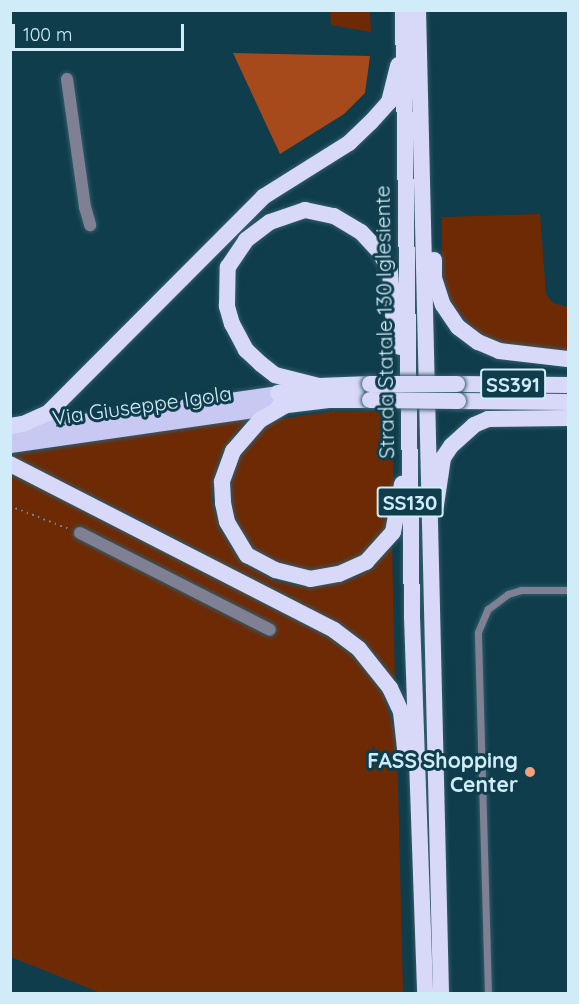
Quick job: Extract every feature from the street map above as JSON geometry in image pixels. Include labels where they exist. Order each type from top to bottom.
[{"type":"highway","name":"Strada Statale 130 Iglesiente","points":[[403,10],[406,355],[425,993]]},
{"type":"highway","name":"Strada Statale 130 Iglesiente","points":[[418,10],[441,993]]},
{"type":"highway","points":[[10,426],[23,424],[48,413],[263,197],[349,143],[371,122],[389,102],[404,41]]},
{"type":"highway","points":[[422,172],[432,201],[434,278],[443,305],[458,327],[478,342],[499,351],[568,359]]},
{"type":"highway","points":[[319,386],[275,375],[246,350],[232,324],[227,306],[228,267],[246,240],[270,222],[305,210],[334,216],[361,232],[379,251],[390,271],[395,341],[406,355]]},
{"type":"highway","name":"SS391","points":[[281,401],[457,384],[568,385]]},
{"type":"highway","name":"SS391","points":[[281,401],[319,386],[458,401],[568,402]]},
{"type":"highway","points":[[281,401],[260,420],[233,451],[222,482],[222,503],[227,522],[247,555],[275,570],[310,579],[339,574],[366,562],[393,532],[409,448]]},
{"type":"highway","points":[[429,541],[443,458],[463,434],[488,419],[568,418]]},
{"type":"highway","points":[[10,464],[334,630],[359,649],[390,688],[401,712],[410,814],[420,835]]},
{"type":"main road","name":"Via Giuseppe Igola","points":[[10,432],[281,401]]},
{"type":"main road","name":"Via Giuseppe Igola","points":[[10,445],[281,401]]},
{"type":"street","points":[[67,79],[85,207],[90,225]]},
{"type":"street","points":[[80,533],[270,630]]},
{"type":"lane","points":[[488,993],[478,632],[488,609],[508,594],[521,591],[568,590]]},
{"type":"path","points":[[10,506],[80,533]]},
{"type":"shaded area","points":[[330,11],[370,11],[371,32],[331,25]]},
{"type":"shaded area","points":[[233,53],[370,56],[365,93],[344,114],[280,154]]},
{"type":"shaded area","points":[[540,214],[546,294],[553,303],[568,307],[568,353],[505,344],[478,334],[453,307],[442,278],[442,217]]},
{"type":"shaded area","points":[[392,411],[394,496],[388,521],[381,536],[355,563],[314,573],[296,571],[258,555],[242,538],[231,520],[230,475],[236,454],[263,426],[279,419],[329,412]]},
{"type":"shaded area","points":[[251,417],[236,433],[221,455],[213,481],[212,501],[220,528],[234,551],[252,567],[274,580],[293,585],[317,586],[357,576],[372,566],[392,543],[395,684],[378,658],[344,629],[151,526],[12,457],[15,454]]},
{"type":"shaded area","points":[[11,470],[336,640],[372,672],[384,695],[394,729],[398,784],[403,993],[101,993],[11,957]]},
{"type":"place","name":"FASS Shopping Center","points":[[530,772]]}]
